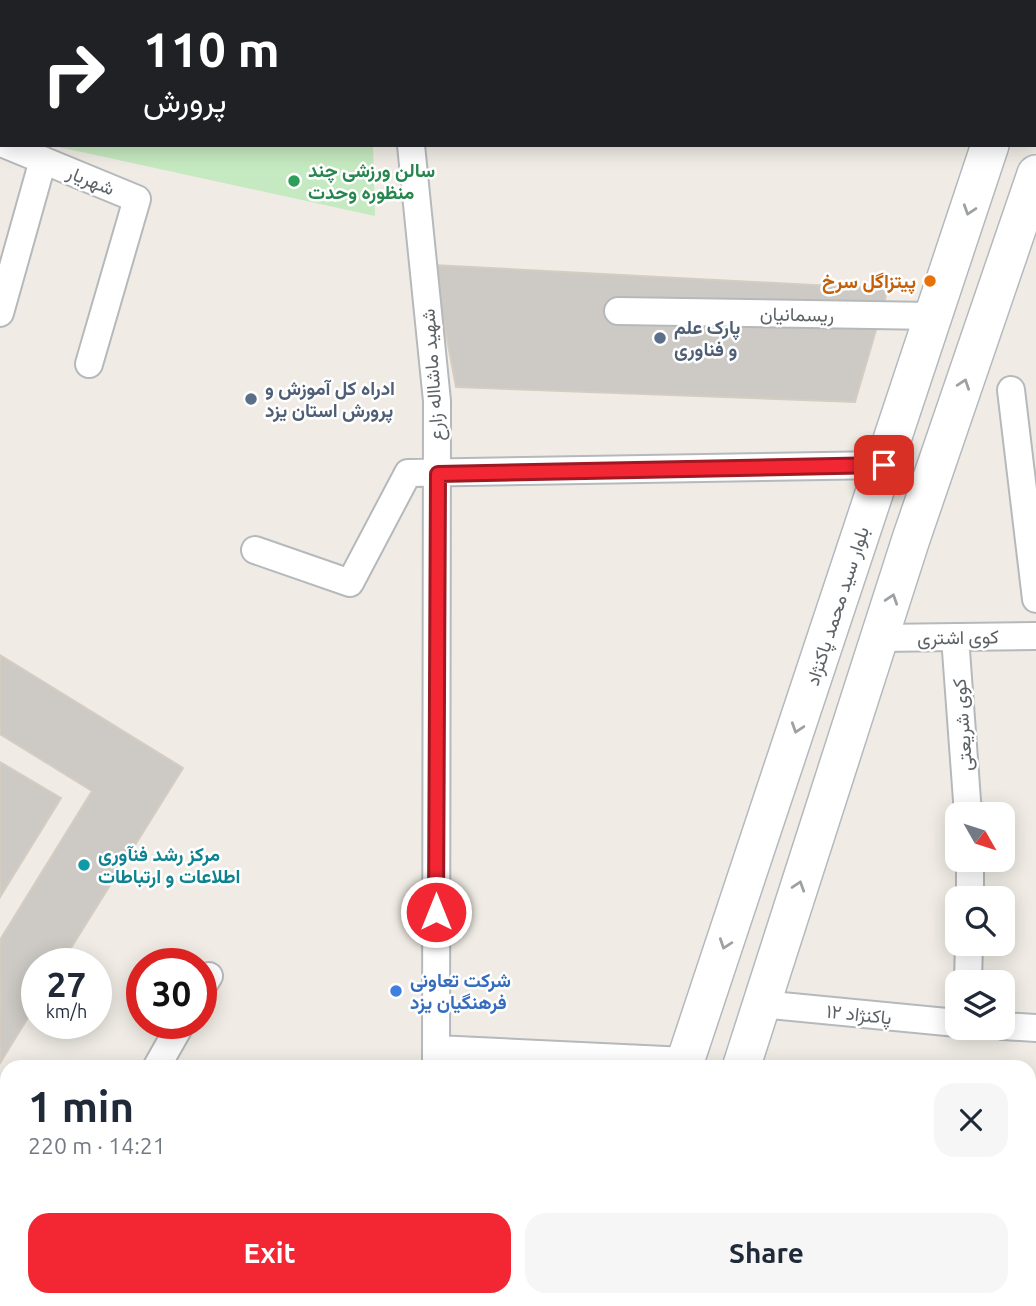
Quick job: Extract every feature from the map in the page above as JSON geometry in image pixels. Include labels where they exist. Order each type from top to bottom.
[{"type":"main road","name":"بلوار سید محمد پاکنژاد","points":[[685,1060],[989,147]]},
{"type":"main road","points":[[744,1060],[911,539],[1030,210],[1036,174]]},
{"type":"street","name":"شهریار","points":[[10,147],[137,199],[89,363]]},
{"type":"street","name":"شهید ماشااله زارع","points":[[411,147],[436,401],[438,474],[436,1058]]},
{"type":"street","points":[[0,313],[43,160]]},
{"type":"street","name":"ریسمانیان","points":[[618,311],[933,316]]},
{"type":"street","points":[[1011,390],[1036,599]]},
{"type":"street","points":[[255,550],[351,583],[408,473],[884,465]]},
{"type":"street","name":"کوی اشتری","points":[[879,638],[1036,636]]},
{"type":"street","name":"کوی شریعتی","points":[[955,637],[967,802]]},
{"type":"street","name":"پاکنژاد ۱۲","points":[[761,1004],[945,1022]]},
{"type":"street","points":[[1015,1027],[1036,1028]]},
{"type":"street","points":[[161,1060],[172,1039]]},
{"type":"street","points":[[436,1058],[519,1060]]},
{"type":"green space","name":"سالن ورزشی چند منظوره وحدت","points":[[59,147],[373,147],[375,216]]},
{"type":"building","name":"پارک علم و فناوری","points":[[433,265],[888,289],[855,402],[456,387]]},
{"type":"building","name":"مرکز رشد فنآوری اطلاعات و ارتباطات","points":[[0,655],[183,768],[71,948],[21,948],[21,1029],[0,1060],[0,940],[92,791],[0,734]]},
{"type":"building","points":[[0,762],[61,798],[0,897]]},
{"type":"place","name":"سالن ورزشی چند منظوره وحدت","points":[[294,181]]},
{"type":"place","name":"پیتزاگل سرخ","points":[[930,281]]},
{"type":"place","name":"پارک علم و فناوری","points":[[660,338]]},
{"type":"place","name":"ادراه کل آموزش و پرورش استان یزد","points":[[251,399]]},
{"type":"place","name":"مرکز رشد فنآوری اطلاعات و ارتباطات","points":[[84,865]]},
{"type":"place","name":"شرکت تعاونی فرهنگیان یزد","points":[[396,991]]},
{"type":"route","points":[[436,912],[438,474],[884,465]]}]
